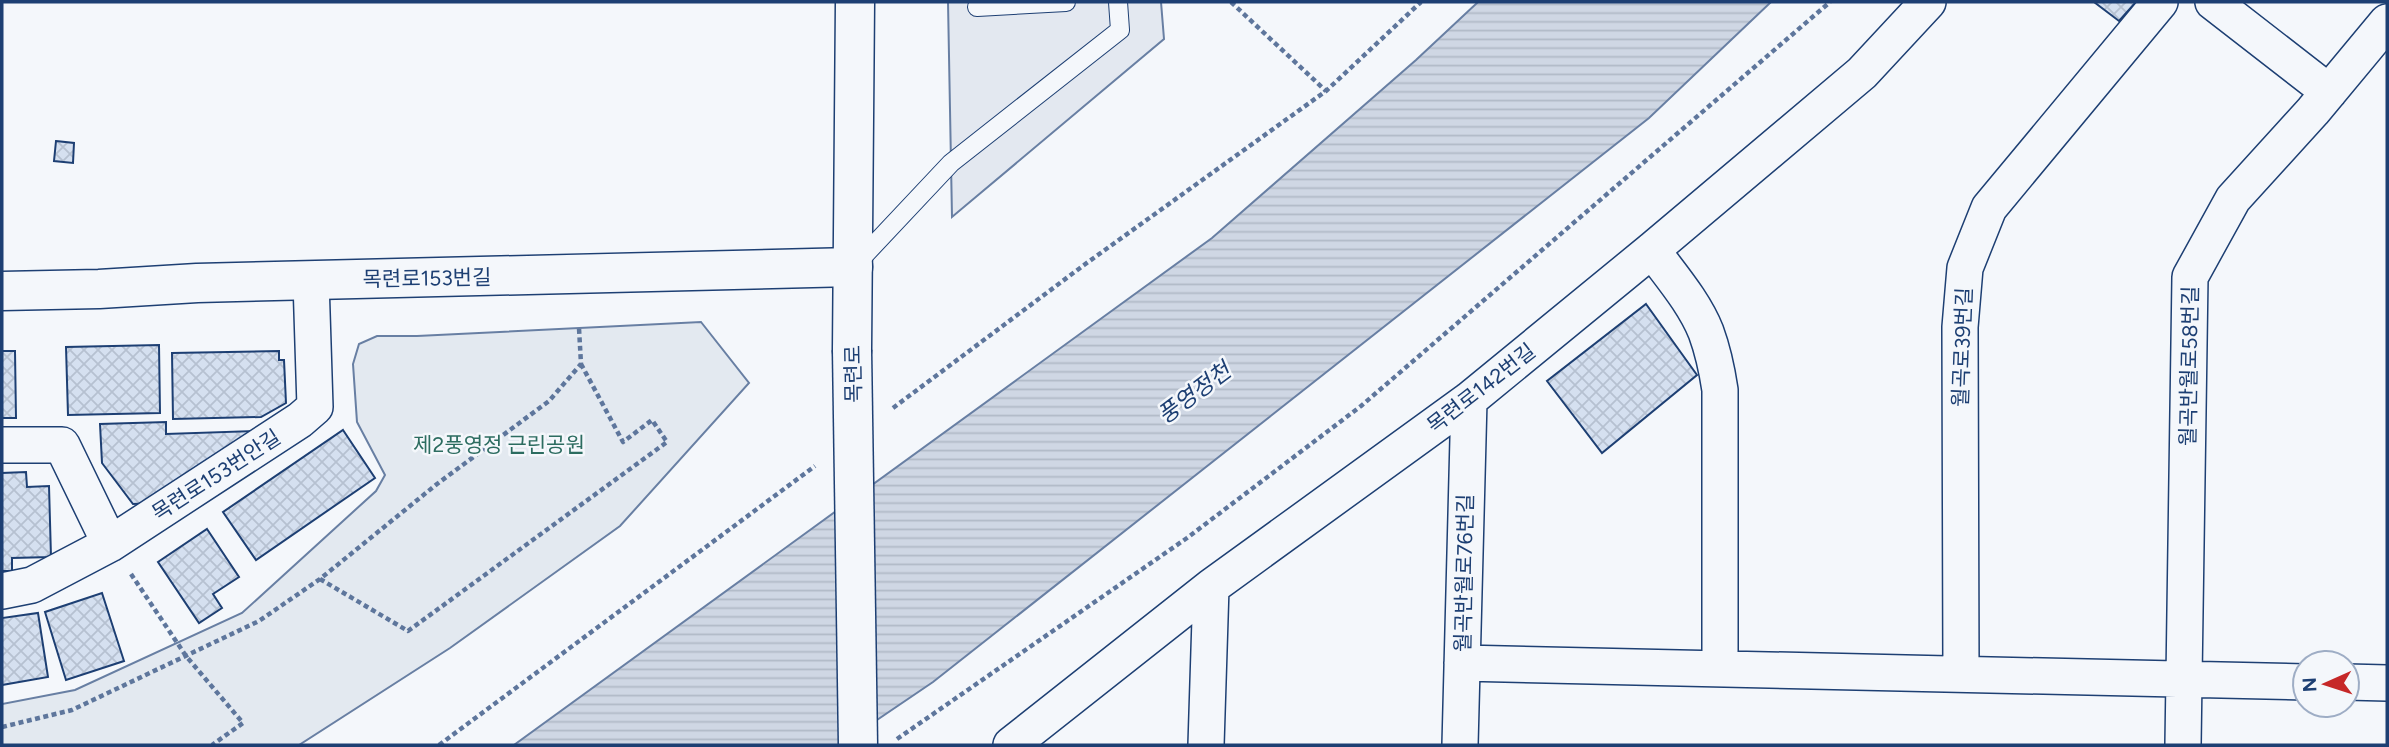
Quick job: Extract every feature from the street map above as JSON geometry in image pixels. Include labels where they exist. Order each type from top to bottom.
[{"type":"street","name":"목련로","points":[[855,2],[852,350],[858,745]]},
{"type":"street","name":"목련로142번길","points":[[1011,745],[1212,587],[1469,400],[1862,74],[1928,2]]},
{"type":"street","name":"월곡로39번길","points":[[1961,674],[1960,327],[1965,268],[1989,208],[2160,2]]},
{"type":"street","points":[[2213,2],[2329,92]]},
{"type":"street","name":"월곡반월로58번길","points":[[2183,745],[2190,277],[2232,199],[2377,35]]},
{"type":"street","points":[[1652,250],[1689,302],[1705,330],[1715,360],[1720,390],[1720,669]]},
{"type":"street","name":"목련로153번길","points":[[2,291],[853,267]]},
{"type":"street","name":"목련로153번안길","points":[[2,591],[32,585],[110,544],[300,420],[315,407],[311,281]]},
{"type":"street","name":"월곡반월로76번길","points":[[1460,745],[1469,400]]},
{"type":"street","points":[[2,446],[62,445],[110,544]]},
{"type":"street","points":[[1206,745],[1212,587]]},
{"type":"street","points":[[1462,663],[2291,682]]},
{"type":"street","points":[[2361,682],[2387,683]]},
{"type":"lane","points":[[977,7],[1066,2]]},
{"type":"lane","points":[[853,267],[951,163],[1120,30],[1118,2]]},
{"type":"path","points":[[1230,2],[1326,91]]},
{"type":"path","points":[[891,410],[1084,265],[1326,91],[1421,2]]},
{"type":"path","points":[[888,745],[1186,538],[1361,406],[1830,2]]},
{"type":"path","points":[[320,579],[408,631],[667,442],[652,420],[623,442],[581,364],[579,328]]},
{"type":"path","points":[[2,727],[72,710],[259,621],[320,579],[437,484],[549,401],[581,364]]},
{"type":"path","points":[[439,745],[825,458]]},
{"type":"path","points":[[110,544],[186,656],[243,723],[212,745]]},
{"type":"green space","name":"제2풍영정 근린공원","points":[[701,322],[749,383],[620,526],[450,648],[299,745],[2,745],[2,704],[75,690],[242,613],[376,491],[385,475],[357,422],[353,364],[359,344],[377,336]]},
{"type":"shaded area","points":[[948,2],[1161,2],[1164,39],[952,217]]},
{"type":"water","name":"풍영정천","points":[[1478,2],[1771,2],[1649,118],[933,682],[840,745],[514,745],[1212,238],[1416,60]]},
{"type":"building","points":[[2094,2],[2136,2],[2119,21]]},
{"type":"building","points":[[56,141],[74,143],[73,163],[54,161]]},
{"type":"building","points":[[1646,304],[1697,375],[1602,453],[1547,381]]},
{"type":"building","points":[[159,345],[160,413],[68,415],[66,347]]},
{"type":"building","points":[[2,351],[15,351],[16,418],[2,418]]},
{"type":"building","points":[[279,351],[279,360],[284,360],[286,403],[261,417],[173,419],[172,353]]},
{"type":"building","points":[[166,422],[166,434],[254,431],[155,503],[133,504],[102,463],[100,424]]},
{"type":"building","points":[[343,430],[375,478],[256,560],[223,512]]},
{"type":"building","points":[[26,472],[27,487],[49,486],[51,557],[12,558],[12,571],[2,571],[2,473]]},
{"type":"building","points":[[207,529],[239,577],[213,594],[222,608],[199,623],[158,562]]},
{"type":"building","points":[[102,593],[124,661],[66,680],[45,612]]},
{"type":"building","points":[[38,613],[48,677],[2,685],[2,618]]}]
